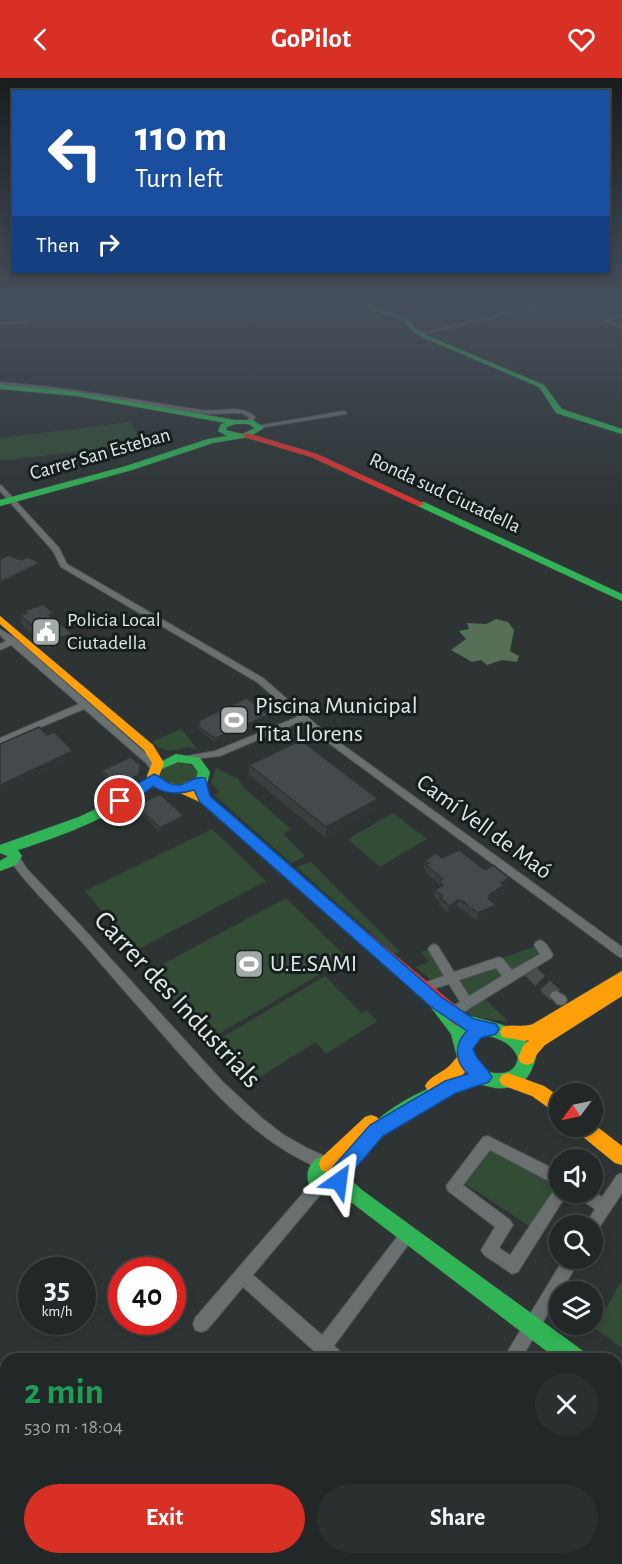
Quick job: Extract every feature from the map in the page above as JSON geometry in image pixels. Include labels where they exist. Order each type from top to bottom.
[{"type":"main road","points":[[505,370],[542,386],[559,411],[622,432]]},
{"type":"main road","name":"Ronda sud Ciutadella","points":[[0,387],[105,402],[180,416],[242,429],[310,448],[370,472],[622,590]]},
{"type":"main road","name":"Ronda sud Ciutadella","points":[[242,429],[333,463],[622,598]]},
{"type":"main road","name":"Carrer San Esteban","points":[[5,501],[129,468],[242,429]]},
{"type":"main road","points":[[0,619],[149,748],[156,757],[157,776]]},
{"type":"main road","points":[[149,748],[172,758],[190,758],[197,761],[202,775],[199,786],[205,798]]},
{"type":"main road","points":[[7,857],[33,841],[133,794],[157,776],[172,758]]},
{"type":"main road","points":[[183,789],[202,775]]},
{"type":"main road","points":[[157,776],[205,798],[435,1002],[470,1025],[525,1034],[539,1029],[622,976]]},
{"type":"main road","points":[[508,1080],[523,1071],[529,1051],[539,1040],[622,988]]},
{"type":"main road","points":[[435,1002],[458,1031],[472,1069],[483,1077],[495,1081],[508,1080],[538,1091],[549,1100]]},
{"type":"main road","points":[[483,1077],[451,1086],[395,1118],[377,1130],[333,1186],[318,1181],[317,1170],[327,1164],[371,1124],[410,1098],[447,1079],[461,1067],[466,1043],[476,1033],[490,1029]]},
{"type":"main road","points":[[505,1031],[523,1045],[527,1058]]},
{"type":"main road","points":[[597,1137],[622,1157]]},
{"type":"main road","points":[[327,1164],[336,1167],[340,1177],[408,1234],[567,1353]]},
{"type":"street","points":[[0,387],[102,394],[209,413],[243,412],[252,417],[242,429]]},
{"type":"street","points":[[242,429],[344,413]]},
{"type":"street","name":"Camí Vell de Maó","points":[[0,488],[5,501],[56,550],[64,565],[243,668],[277,693],[322,734],[622,953]]},
{"type":"street","points":[[0,631],[149,761],[157,776]]},
{"type":"street","points":[[0,647],[13,641]]},
{"type":"street","points":[[0,741],[85,705]]},
{"type":"street","points":[[190,758],[224,751],[302,718]]},
{"type":"street","points":[[202,775],[205,764],[224,751]]},
{"type":"street","name":"Carrer des Industrials","points":[[7,857],[214,1084],[301,1155],[327,1164]]},
{"type":"street","points":[[434,949],[452,978],[463,1006],[528,969],[547,955],[540,945]]},
{"type":"street","points":[[430,985],[499,962],[510,978]]},
{"type":"street","points":[[549,1173],[488,1142],[453,1186],[505,1225],[489,1250],[512,1266],[554,1203]]},
{"type":"street","name":"Carrer des Industrials","points":[[301,1155],[318,1181]]},
{"type":"street","points":[[599,1215],[622,1180]]},
{"type":"street","points":[[201,1324],[243,1277],[318,1181]]},
{"type":"street","points":[[598,1203],[604,1207]]},
{"type":"street","points":[[323,1347],[408,1234]]},
{"type":"street","points":[[515,1353],[566,1269]]},
{"type":"street","points":[[243,1277],[330,1353]]},
{"type":"green space","points":[[131,422],[142,444],[0,461],[0,438]]},
{"type":"green space","points":[[496,619],[508,622],[514,630],[510,651],[519,656],[517,662],[502,660],[487,665],[481,660],[472,662],[451,650],[466,639],[459,631],[469,629],[467,623],[486,624]]},
{"type":"green space","points":[[181,729],[198,750],[188,747],[168,750],[152,742]]},
{"type":"green space","points":[[182,762],[196,768],[198,775],[194,779],[185,784],[175,785],[160,779],[161,770],[169,764]]},
{"type":"green space","points":[[216,768],[238,779],[245,789],[291,829],[283,834],[305,856],[291,863],[214,795],[220,792],[211,783]]},
{"type":"green space","points":[[393,813],[427,839],[380,867],[348,839]]},
{"type":"green space","points":[[212,829],[266,881],[135,951],[85,891]]},
{"type":"green space","points":[[311,862],[400,952],[395,954],[296,867]]},
{"type":"green space","name":"U.E.SAMI","points":[[286,898],[347,958],[207,1041],[150,971]]},
{"type":"green space","points":[[536,946],[542,954],[511,973],[502,958]]},
{"type":"green space","points":[[431,950],[447,976],[432,981],[416,967],[429,962],[421,952]]},
{"type":"green space","points":[[498,967],[505,975],[469,995],[458,979]]},
{"type":"green space","points":[[325,976],[361,1013],[366,1010],[377,1021],[326,1054],[316,1042],[255,1080],[221,1038]]},
{"type":"green space","points":[[484,998],[509,1022],[475,1017],[462,1010]]},
{"type":"green space","points":[[488,1148],[549,1179],[549,1198],[531,1227],[464,1183]]},
{"type":"green space","points":[[622,1280],[622,1348],[603,1334],[603,1314]]},
{"type":"building","points":[[9,555],[21,560],[28,557],[40,563],[1,582],[0,559]]},
{"type":"building","points":[[43,604],[54,613],[49,615],[73,634],[49,640],[20,615],[27,613],[24,611]]},
{"type":"building","name":"Piscina Municipal Tita Llorens","points":[[247,698],[268,715],[216,738],[197,725],[200,723],[198,721]]},
{"type":"building","points":[[39,727],[47,735],[54,732],[73,751],[0,785],[0,744]]},
{"type":"building","points":[[301,740],[378,799],[326,827],[249,765]]},
{"type":"building","points":[[131,757],[140,765],[139,775],[117,785],[102,770]]},
{"type":"building","points":[[160,794],[184,816],[160,828],[136,805]]},
{"type":"building","points":[[459,850],[485,870],[493,865],[509,878],[501,883],[504,885],[489,895],[491,896],[488,898],[496,905],[478,913],[462,901],[458,900],[449,906],[440,898],[443,896],[435,890],[443,885],[439,882],[443,879],[426,865],[429,863],[425,860],[436,853],[442,858]]},
{"type":"tunnel","points":[[530,971],[556,996]]},
{"type":"traffic: fast","points":[[505,370],[542,386],[559,411],[622,432]]},
{"type":"traffic: fast","points":[[0,387],[76,394],[235,422]]},
{"type":"traffic: fast","points":[[235,422],[250,422],[260,428],[247,436],[232,435],[222,431],[224,426],[235,422]]},
{"type":"traffic: fast","points":[[0,503],[129,468],[211,441],[238,436]]},
{"type":"traffic: fast","points":[[421,504],[622,598]]},
{"type":"traffic: fast","points":[[157,767],[176,758],[196,761],[204,772],[200,788]]},
{"type":"traffic: fast","points":[[7,848],[84,821],[121,802],[154,779]]},
{"type":"traffic: fast","points":[[0,866],[11,862],[15,856],[10,849],[2,849]]},
{"type":"traffic: fast","points":[[435,1002],[459,1032],[467,1060],[474,1071],[485,1078],[498,1081],[511,1079],[520,1074],[527,1058],[516,1039],[461,1020]]},
{"type":"traffic: fast","points":[[340,1173],[369,1137],[407,1107],[452,1086],[483,1077]]},
{"type":"traffic: fast","points":[[328,1164],[333,1165],[339,1171],[340,1176],[339,1181],[333,1187],[328,1188],[323,1187],[317,1181],[316,1176],[317,1171],[323,1165],[328,1164]]},
{"type":"traffic: fast","points":[[339,1181],[355,1196],[567,1353]]},
{"type":"traffic: slow","points":[[0,619],[149,748],[158,763],[153,776],[158,784],[179,789],[200,781]]},
{"type":"traffic: slow","points":[[183,789],[205,799],[354,929]]},
{"type":"traffic: slow","points":[[508,1032],[525,1034],[539,1029],[622,977]]},
{"type":"traffic: slow","points":[[527,1058],[529,1051],[539,1040],[622,988]]},
{"type":"traffic: slow","points":[[434,1086],[455,1072],[466,1058]]},
{"type":"traffic: slow","points":[[508,1080],[538,1091],[549,1100]]},
{"type":"traffic: slow","points":[[328,1164],[371,1123]]},
{"type":"traffic: slow","points":[[597,1137],[622,1157]]},
{"type":"traffic: jam","points":[[247,435],[314,456],[421,504]]},
{"type":"traffic: jam","points":[[354,929],[461,1020]]},
{"type":"place","name":"Policia Local Ciutadella","points":[[46,632]]},
{"type":"place","name":"Piscina Municipal Tita Llorens","points":[[234,720]]},
{"type":"place","name":"U.E.SAMI","points":[[249,964]]},
{"type":"route","points":[[120,801],[154,778],[158,784],[170,789],[188,788],[200,781],[199,786],[205,798],[435,1002],[470,1025],[490,1029],[482,1030],[470,1037],[465,1049],[468,1064],[483,1077],[451,1086],[377,1130],[340,1173],[339,1181]]}]
